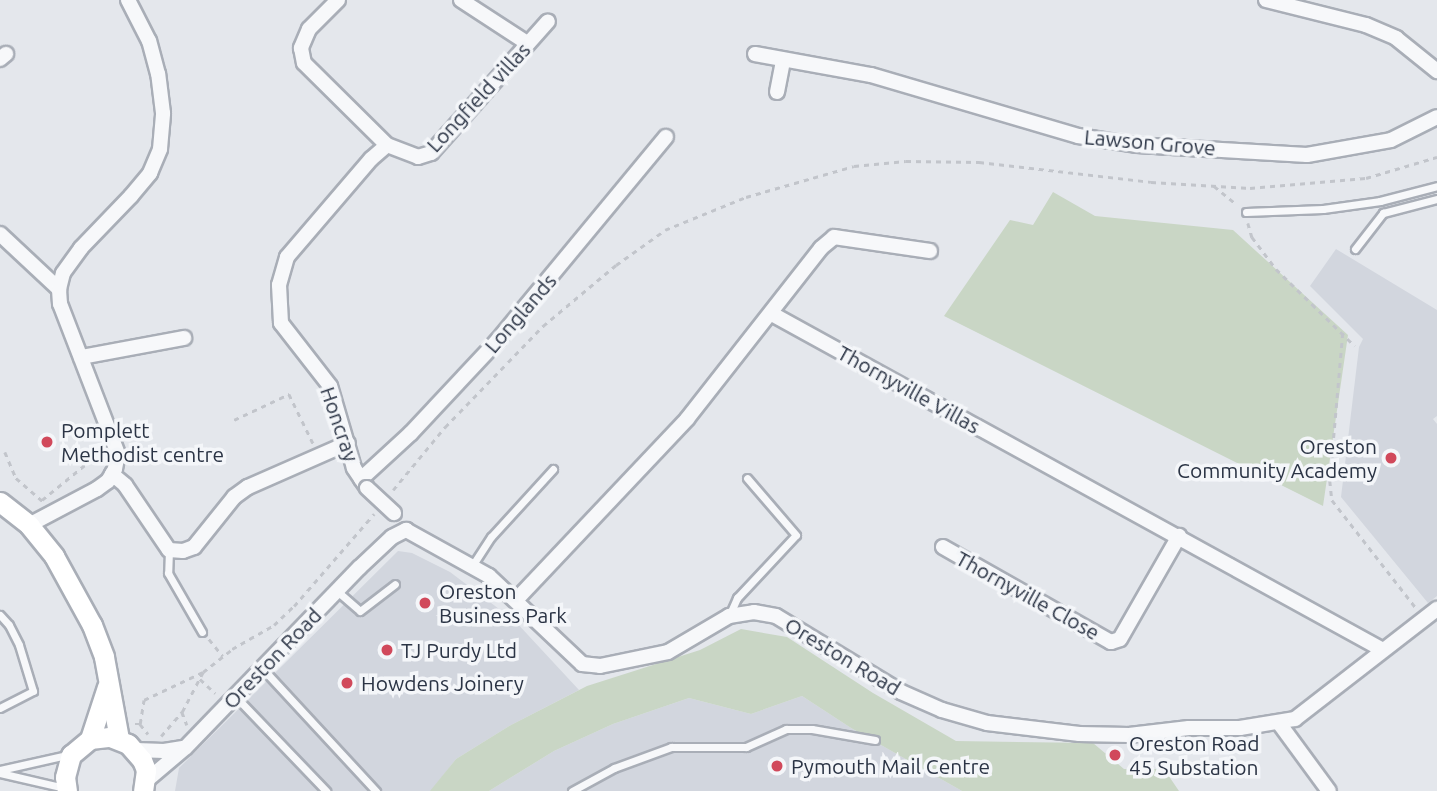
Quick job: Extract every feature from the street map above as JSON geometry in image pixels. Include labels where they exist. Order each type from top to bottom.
[{"type":"street","points":[[29,525],[46,506],[97,489],[113,474],[118,454],[61,304],[59,289],[64,273],[80,248],[150,173],[160,149],[163,113],[158,74],[149,41],[128,0]]},
{"type":"street","name":"Longfield villas","points":[[338,0],[309,29],[301,48],[304,63],[387,145],[418,158],[431,153],[548,21]]},
{"type":"street","points":[[461,0],[527,43]]},
{"type":"street","points":[[1266,0],[1366,25],[1396,38],[1437,71]]},
{"type":"street","name":"Lawson Grove","points":[[755,54],[870,75],[1078,136],[1137,145],[1307,155],[1391,140],[1437,117]]},
{"type":"street","points":[[777,92],[783,60]]},
{"type":"street","name":"Longlands","points":[[364,483],[497,341],[666,136]]},
{"type":"street","name":"Honcray","points":[[387,145],[371,159],[287,257],[279,285],[281,323],[330,386],[354,468],[406,530]]},
{"type":"street","points":[[0,234],[59,289]]},
{"type":"street","points":[[516,600],[678,429],[772,314],[821,248],[834,237],[930,251]]},
{"type":"street","name":"Thornyville Villas","points":[[772,314],[1383,650]]},
{"type":"street","points":[[81,357],[184,338]]},
{"type":"street","points":[[113,474],[125,485],[169,550],[183,551],[194,547],[234,498],[248,487],[348,443]]},
{"type":"street","points":[[0,502],[29,525],[54,556],[92,625],[104,657],[119,739]]},
{"type":"street","name":"Oreston Road","points":[[145,788],[337,591],[392,537],[406,530],[489,576],[516,600],[564,651],[582,664],[600,666],[668,652],[729,616],[754,612],[776,615],[901,692],[942,710],[987,723],[1079,734],[1129,735],[1189,728],[1240,728],[1295,719],[1437,609]]},
{"type":"street","name":"Thornyville Close","points":[[943,548],[1111,642],[1120,639],[1179,536]]},
{"type":"street","points":[[67,790],[66,766],[71,755],[90,739],[108,683]]},
{"type":"street","points":[[1279,723],[1329,791]]},
{"type":"street","points":[[90,739],[119,739],[146,751],[186,747]]},
{"type":"street","points":[[145,788],[142,760],[146,751]]},
{"type":"lane","points":[[1245,212],[1323,209],[1380,201],[1437,186]]},
{"type":"lane","points":[[1354,249],[1382,212],[1437,199]]},
{"type":"lane","points":[[472,566],[492,537],[553,470]]},
{"type":"lane","points":[[729,616],[742,592],[796,535],[747,478]]},
{"type":"lane","points":[[169,550],[169,573],[202,632]]},
{"type":"lane","points":[[337,591],[360,611],[395,584]]},
{"type":"lane","points":[[0,615],[9,625],[19,645],[33,691],[0,708]]},
{"type":"lane","points":[[262,668],[376,791]]},
{"type":"lane","points":[[230,700],[326,791]]},
{"type":"lane","points":[[572,791],[614,768],[671,747],[746,747],[786,729],[812,729],[875,740]]},
{"type":"lane","points":[[0,772],[47,758],[71,755]]},
{"type":"lane","points":[[0,772],[67,790]]},
{"type":"path","points":[[386,499],[445,428],[564,309],[665,230],[746,197],[853,166],[906,162],[979,162],[1214,186],[1261,188],[1366,178],[1437,157]]},
{"type":"path","points":[[1214,186],[1245,212],[1252,237],[1276,269],[1355,346]]},
{"type":"path","points":[[1343,333],[1330,481],[1332,500],[1424,619]]},
{"type":"path","points":[[234,419],[289,394],[319,456]]},
{"type":"path","points":[[5,452],[16,478],[46,506],[97,455]]},
{"type":"path","points":[[140,724],[144,700],[203,672],[223,656],[274,625],[294,606],[377,510]]},
{"type":"path","points":[[202,632],[223,656]]},
{"type":"path","points":[[146,751],[182,712],[203,672]]},
{"type":"path","points":[[200,679],[230,700]]},
{"type":"shaded area","name":"Oreston Community Academy","points":[[1336,249],[1437,310],[1437,416],[1433,419],[1437,424],[1437,596],[1428,603],[1341,497],[1359,347],[1363,339],[1310,286]]},
{"type":"shaded area","points":[[398,551],[412,553],[450,572],[515,621],[579,690],[511,725],[456,759],[431,791],[175,791],[179,768]]},
{"type":"shaded area","points":[[802,696],[851,728],[962,791],[489,791],[554,751],[613,724],[689,698],[751,714]]},
{"type":"green space","points":[[1053,192],[1095,216],[1233,230],[1348,335],[1323,506],[944,316],[1010,220],[1033,225]]},
{"type":"green space","points":[[741,629],[787,637],[873,693],[956,741],[1093,743],[1124,769],[1164,769],[1179,791],[962,791],[851,728],[802,696],[751,714],[689,698],[613,724],[554,751],[489,791],[430,791],[456,759],[511,725],[587,686],[700,650]]},
{"type":"place","name":"Pomplett Methodist centre","points":[[47,442]]},
{"type":"place","name":"Oreston Community Academy","points":[[1391,458]]},
{"type":"place","name":"Oreston Business Park","points":[[425,603]]},
{"type":"place","name":"TJ Purdy Ltd","points":[[387,650]]},
{"type":"place","name":"Howdens Joinery","points":[[347,683]]},
{"type":"place","name":"Oreston Road 45 Substation","points":[[1115,755]]},
{"type":"place","name":"Pymouth Mail Centre","points":[[777,766]]}]
